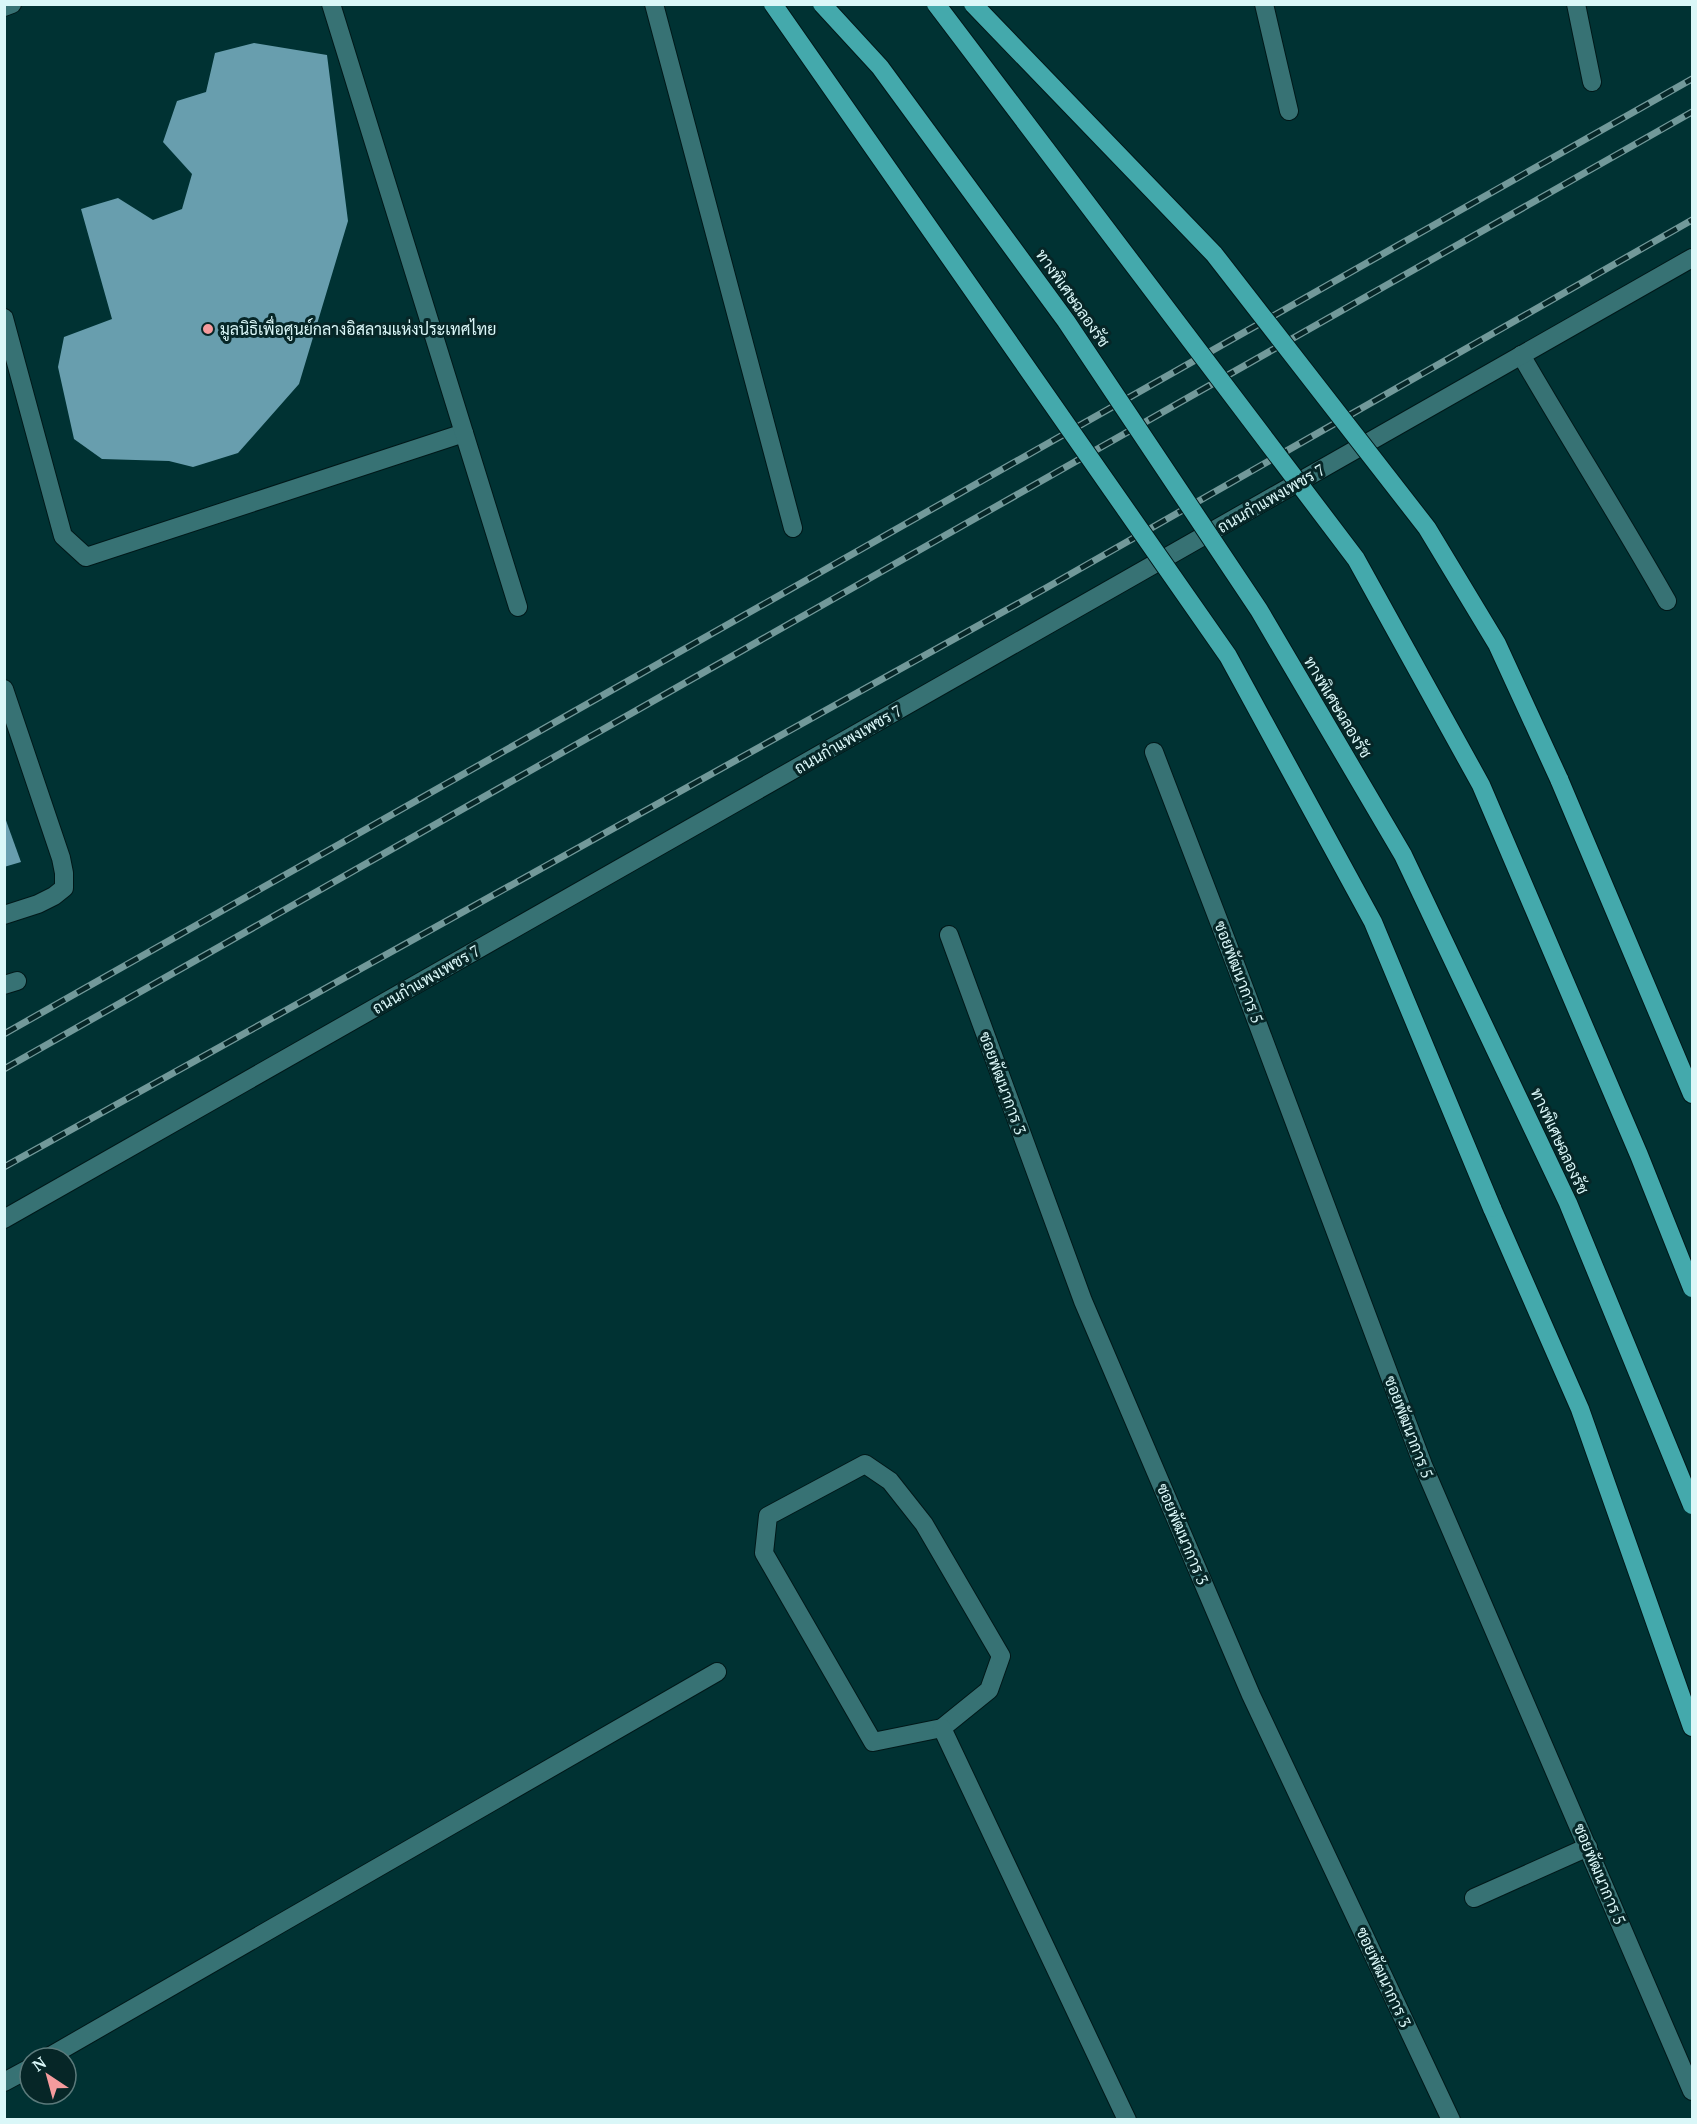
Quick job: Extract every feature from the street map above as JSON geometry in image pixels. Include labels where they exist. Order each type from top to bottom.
[{"type":"highway","points":[[773,4],[1228,656],[1374,922],[1492,1208],[1580,1409],[1692,1727]]},
{"type":"highway","name":"ทางพิเศษฉลองรัช","points":[[822,4],[880,67],[1066,321],[1259,610],[1403,855],[1568,1203],[1692,1505]]},
{"type":"highway","points":[[936,4],[1356,559],[1481,785],[1639,1155],[1692,1288]]},
{"type":"highway","points":[[974,4],[1214,254],[1427,528],[1497,644],[1559,779],[1692,1094]]},
{"type":"street","points":[[4,7],[12,4]]},
{"type":"street","points":[[331,4],[518,607]]},
{"type":"street","points":[[654,4],[793,528]]},
{"type":"street","points":[[1264,4],[1289,111]]},
{"type":"street","points":[[1576,4],[1592,82]]},
{"type":"street","name":"ถนนกำแพงเพชร 7","points":[[4,1219],[1692,258]]},
{"type":"street","points":[[4,318],[63,536],[86,557],[464,433]]},
{"type":"street","points":[[1521,355],[1577,453],[1614,508],[1667,601]]},
{"type":"street","points":[[4,689],[61,858],[65,883],[61,892],[54,896],[4,915]]},
{"type":"street","name":"ซอยพัฒนาการ 5","points":[[1154,752],[1241,977],[1423,1465],[1692,2091]]},
{"type":"street","name":"ซอยพัฒนาการ 3","points":[[949,935],[1083,1301],[1251,1695],[1451,2120]]},
{"type":"street","points":[[865,1464],[890,1481],[924,1524],[1001,1656],[989,1690],[942,1728],[873,1742],[764,1553],[768,1516],[865,1464]]},
{"type":"street","points":[[68,2046],[717,1672]]},
{"type":"street","points":[[942,1728],[1127,2120]]},
{"type":"street","points":[[1474,1898],[1588,1847]]},
{"type":"street","points":[[4,2082],[18,2074]]},
{"type":"building","points":[[254,43],[327,55],[348,221],[299,384],[238,453],[193,467],[169,461],[102,459],[74,439],[58,367],[64,337],[112,319],[81,209],[118,198],[153,220],[182,209],[192,174],[163,142],[177,101],[206,92],[215,53]]},
{"type":"building","points":[[4,815],[21,862],[4,867]]},
{"type":"railway","points":[[4,1034],[1692,79]]},
{"type":"railway","points":[[4,1069],[1692,112]]},
{"type":"railway","points":[[4,1167],[1046,588],[1692,220]]},
{"type":"place","name":"มูลนิธิเพื่อศูนย์กลางอิสลามแห่งประเทศไทย","points":[[208,329]]}]
